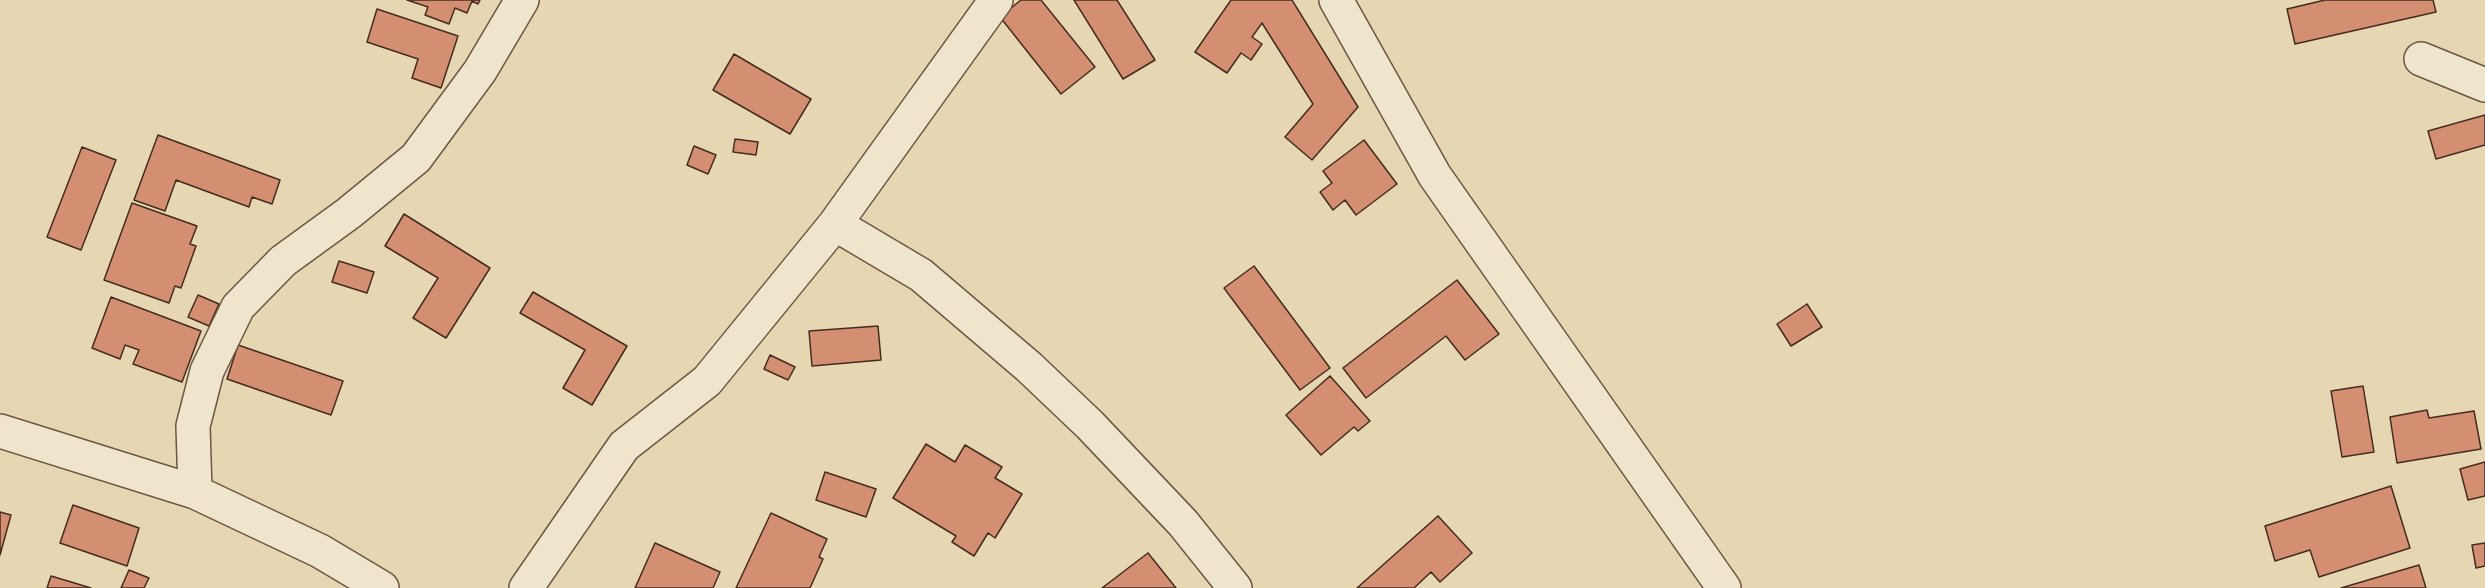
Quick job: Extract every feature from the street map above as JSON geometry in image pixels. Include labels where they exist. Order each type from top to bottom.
[{"type":"street","points":[[195,492],[193,426],[207,371],[238,307],[283,261],[349,213],[416,158],[480,71],[522,0]]},
{"type":"street","points":[[526,588],[624,446],[707,381],[835,224],[996,0]]},
{"type":"street","points":[[1336,0],[1435,176],[1724,588]]},
{"type":"street","points":[[2421,59],[2485,85]]},
{"type":"street","points":[[835,224],[921,274],[1029,367],[1090,425],[1176,515],[1235,588]]},
{"type":"street","points":[[0,431],[195,492],[321,551],[382,588]]},
{"type":"building","points":[[407,0],[480,0],[478,4],[472,1],[467,13],[455,8],[449,24],[425,15],[428,7]]},
{"type":"building","points":[[1021,0],[1041,0],[1095,67],[1061,94],[1000,17]]},
{"type":"building","points":[[1074,0],[1117,0],[1155,60],[1123,79]]},
{"type":"building","points":[[1231,0],[1292,0],[1358,107],[1312,160],[1285,137],[1313,104],[1262,23],[1252,37],[1262,44],[1251,60],[1241,53],[1227,73],[1195,52]]},
{"type":"building","points":[[2325,0],[2433,0],[2436,12],[2295,44],[2287,9]]},
{"type":"building","points":[[377,9],[458,36],[441,88],[412,78],[418,59],[367,42]]},
{"type":"building","points":[[734,54],[811,99],[790,134],[713,90]]},
{"type":"building","points":[[2485,115],[2485,145],[2436,159],[2428,131]]},
{"type":"building","points":[[158,135],[280,180],[272,204],[252,197],[249,207],[176,180],[165,211],[134,200]]},
{"type":"building","points":[[735,139],[758,142],[756,155],[733,152]]},
{"type":"building","points":[[1364,140],[1397,184],[1356,215],[1345,200],[1333,210],[1320,192],[1332,183],[1323,171]]},
{"type":"building","points":[[694,146],[716,155],[708,174],[687,165]]},
{"type":"building","points":[[82,147],[116,160],[81,250],[47,237]]},
{"type":"building","points":[[132,203],[197,226],[190,244],[196,246],[181,288],[175,286],[169,303],[104,280]]},
{"type":"building","points":[[404,214],[490,268],[446,338],[413,318],[438,278],[385,246]]},
{"type":"building","points":[[339,261],[374,272],[367,293],[332,282]]},
{"type":"building","points":[[1254,266],[1330,368],[1300,390],[1224,288]]},
{"type":"building","points":[[1457,280],[1499,334],[1465,360],[1446,336],[1366,398],[1343,368]]},
{"type":"building","points":[[533,292],[627,346],[592,405],[563,388],[585,350],[520,313]]},
{"type":"building","points":[[198,295],[219,304],[209,326],[188,317]]},
{"type":"building","points":[[111,297],[201,331],[182,382],[133,364],[139,350],[125,345],[120,359],[92,348]]},
{"type":"building","points":[[1807,304],[1822,327],[1791,346],[1777,324]]},
{"type":"building","points":[[878,326],[881,360],[812,366],[809,331]]},
{"type":"building","points":[[238,345],[343,381],[331,415],[227,379]]},
{"type":"building","points":[[770,355],[795,367],[788,380],[764,369]]},
{"type":"building","points":[[1330,376],[1370,421],[1358,431],[1354,427],[1321,455],[1286,415]]},
{"type":"building","points":[[2363,386],[2374,452],[2342,457],[2331,391]]},
{"type":"building","points":[[2427,410],[2429,418],[2474,411],[2481,449],[2397,463],[2390,417]]},
{"type":"building","points":[[926,444],[955,462],[965,445],[1002,467],[995,478],[1022,494],[995,538],[988,533],[974,556],[952,542],[956,536],[893,498]]},
{"type":"building","points":[[2485,462],[2485,496],[2468,500],[2460,469]]},
{"type":"building","points":[[825,472],[876,489],[866,517],[816,500]]},
{"type":"building","points":[[2391,486],[2410,548],[2319,577],[2310,550],[2275,561],[2265,526]]},
{"type":"building","points":[[73,505],[139,528],[127,566],[60,543]]},
{"type":"building","points":[[0,512],[11,515],[0,555]]},
{"type":"building","points":[[771,513],[827,539],[819,557],[823,559],[810,588],[736,588]]},
{"type":"building","points":[[1438,516],[1472,553],[1440,582],[1431,572],[1414,588],[1357,588]]},
{"type":"building","points":[[655,543],[720,572],[713,588],[635,588]]},
{"type":"building","points":[[2485,543],[2485,566],[2476,568],[2472,545]]},
{"type":"building","points":[[1148,553],[1176,588],[1102,588]]},
{"type":"building","points":[[2419,565],[2426,588],[2341,588]]},
{"type":"building","points":[[129,570],[149,578],[144,588],[121,588]]},
{"type":"building","points":[[51,576],[91,588],[47,588]]}]
